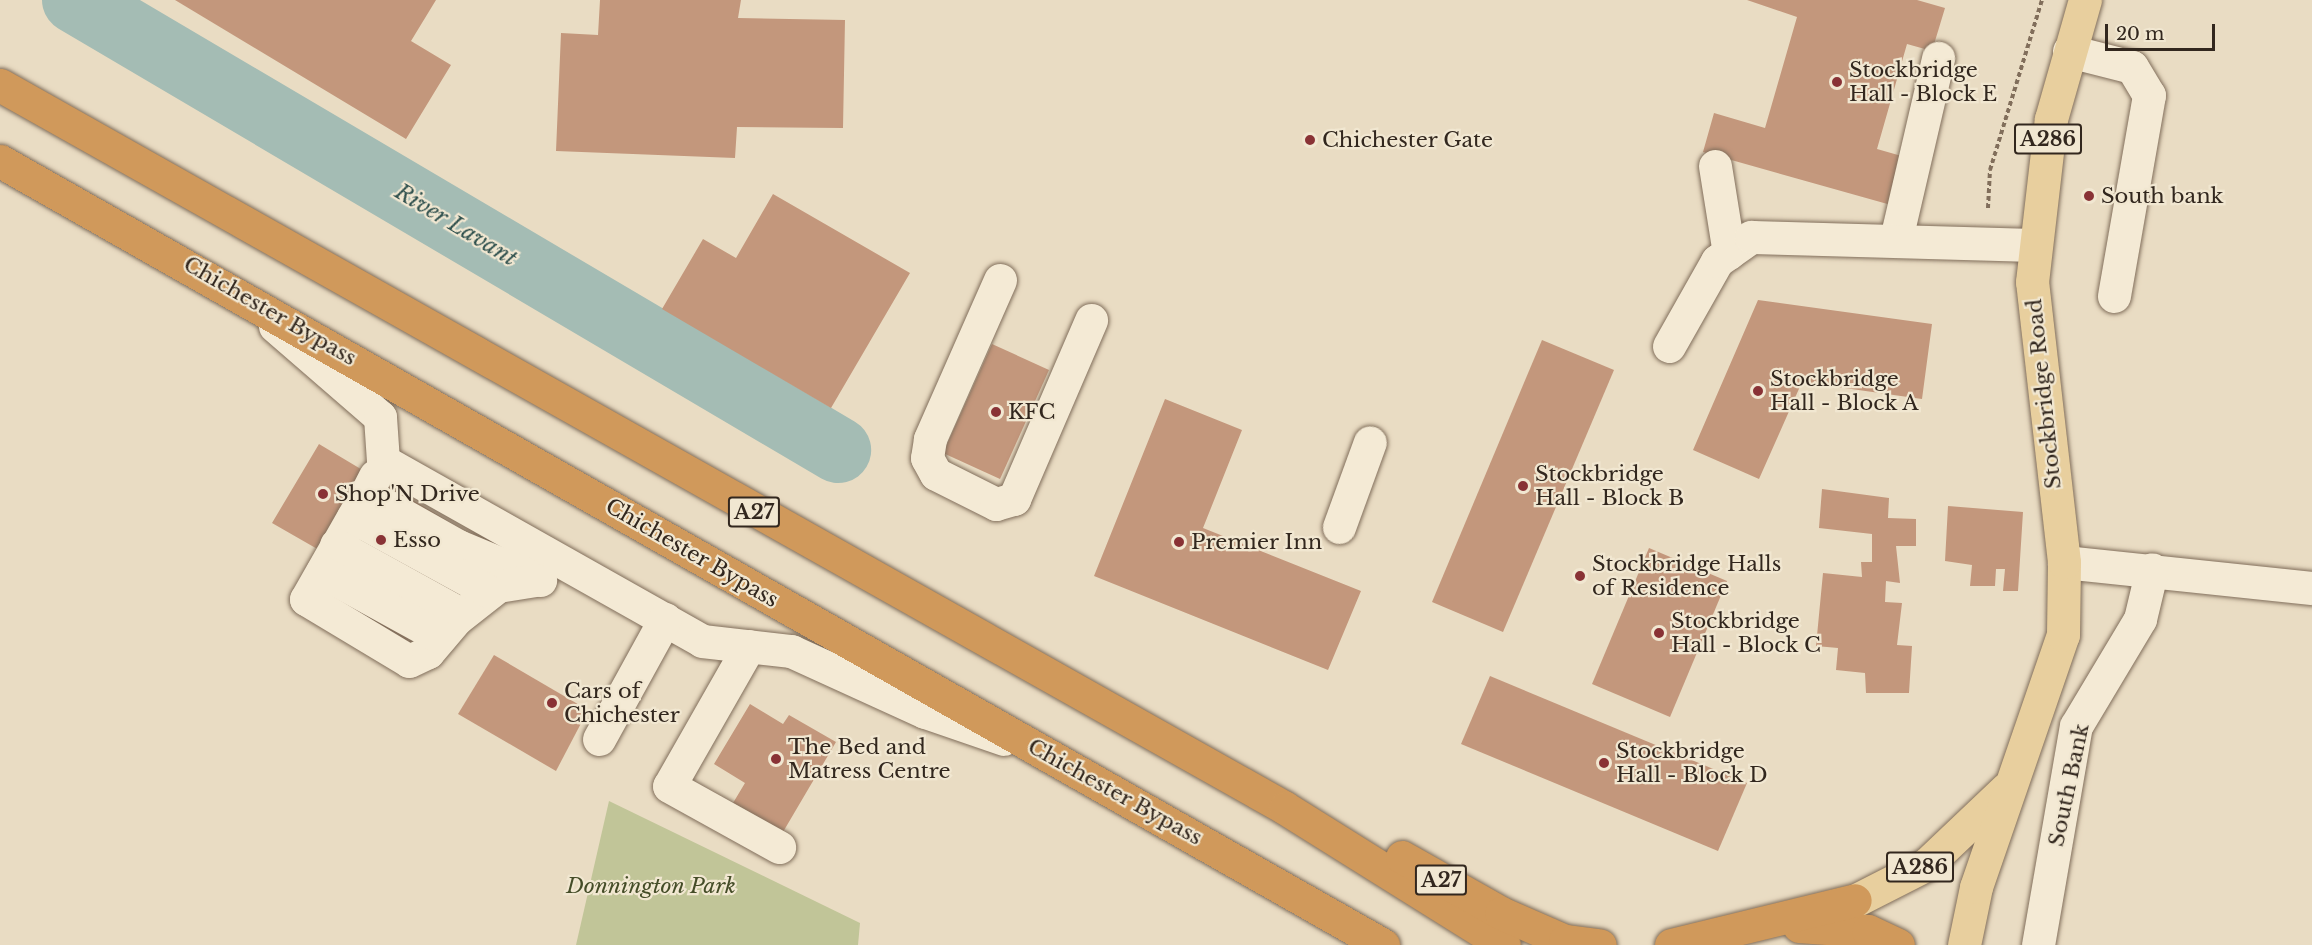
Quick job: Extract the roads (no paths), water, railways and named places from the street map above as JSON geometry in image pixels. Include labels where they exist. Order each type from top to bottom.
[{"type":"highway","name":"A27","points":[[0,85],[1285,808],[1504,945]]},
{"type":"highway","name":"Chichester Bypass","points":[[0,161],[237,292],[1383,945]]},
{"type":"highway","name":"A27","points":[[1285,808],[1322,817],[1384,847],[1512,918],[1565,941],[1600,945]]},
{"type":"highway","points":[[1671,945],[1855,900]]},
{"type":"highway","points":[[1737,945],[1810,923],[1868,931],[1898,945]]},
{"type":"main road","name":"Stockbridge Road","points":[[1964,945],[1976,887],[2063,635],[2064,562],[2038,356],[2035,245],[2051,119],[2085,0]]},
{"type":"main road","name":"Stockbridge Road","points":[[1810,923],[1927,864],[2010,785]]},
{"type":"street","points":[[2069,51],[2132,67],[2149,95],[2114,296]]},
{"type":"street","points":[[1896,238],[1938,58]]},
{"type":"street","points":[[1715,166],[1729,253]]},
{"type":"street","points":[[1669,346],[1717,261],[1751,237],[1896,238],[2035,245]]},
{"type":"street","points":[[1000,280],[930,439],[927,458],[936,474],[996,504],[1014,499],[1091,320]]},
{"type":"street","points":[[237,292],[380,417],[383,461],[306,598],[409,661],[428,652],[451,626],[490,592],[536,580],[598,581]]},
{"type":"street","points":[[1339,527],[1370,442]]},
{"type":"street","points":[[383,461],[702,641],[791,651],[925,712],[1045,753]]},
{"type":"street","points":[[359,505],[536,580]]},
{"type":"street","points":[[359,505],[490,592]]},
{"type":"street","points":[[329,558],[451,626]]},
{"type":"street","points":[[2064,562],[2152,568],[2312,588]]},
{"type":"street","name":"South Bank","points":[[2038,945],[2076,726],[2140,619],[2152,568]]},
{"type":"street","points":[[599,739],[665,619]]},
{"type":"street","points":[[749,646],[669,786],[779,847]]},
{"type":"waterway","name":"River Lavant","points":[[75,0],[838,450]]},
{"type":"place","name":"Stockbridge Hall - Block E","points":[[1837,82]]},
{"type":"place","name":"Chichester Gate","points":[[1310,140]]},
{"type":"place","name":"South bank","points":[[2089,196]]},
{"type":"place","name":"Stockbridge Hall - Block A","points":[[1758,391]]},
{"type":"place","name":"KFC","points":[[996,412]]},
{"type":"place","name":"Stockbridge Hall - Block B","points":[[1523,486]]},
{"type":"place","name":"Shop'N Drive","points":[[323,494]]},
{"type":"place","name":"Esso","points":[[381,540]]},
{"type":"place","name":"Premier Inn","points":[[1179,542]]},
{"type":"place","name":"Stockbridge Halls of Residence","points":[[1580,576]]},
{"type":"place","name":"Stockbridge Hall - Block C","points":[[1659,633]]},
{"type":"place","name":"Cars of Chichester","points":[[552,703]]},
{"type":"place","name":"The Bed and Matress Centre","points":[[776,759]]},
{"type":"place","name":"Stockbridge Hall - Block D","points":[[1604,763]]},
{"type":"park label","name":"Donnington Park","points":[[651,886]]}]
